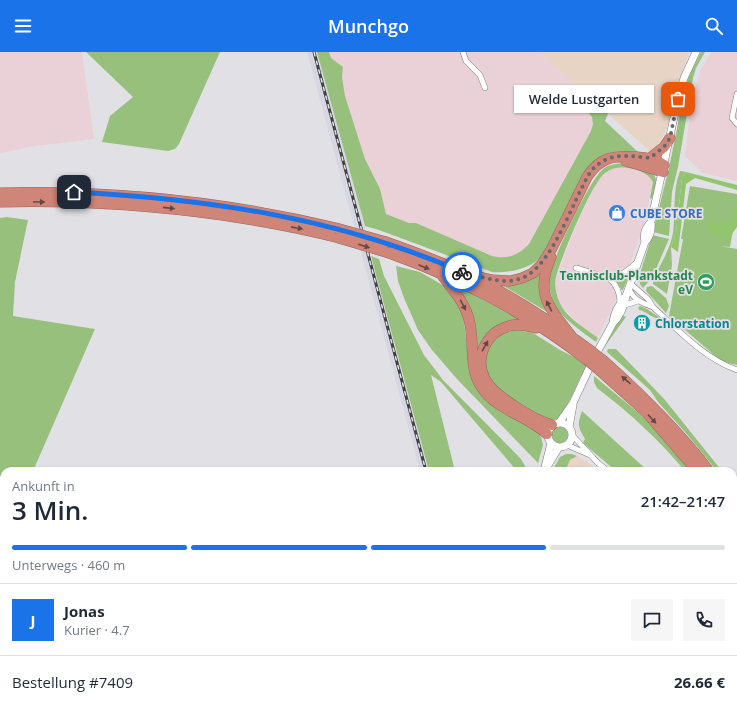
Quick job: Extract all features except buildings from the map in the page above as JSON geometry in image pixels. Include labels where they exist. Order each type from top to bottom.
[{"type":"highway","points":[[650,158],[664,147],[670,138]]},
{"type":"highway","points":[[467,274],[492,280],[510,281],[522,278],[533,272],[542,264],[551,250],[587,177],[595,166],[606,159],[615,156],[650,158],[657,160],[663,168]]},
{"type":"highway","points":[[589,356],[572,337],[549,306],[544,293],[544,282],[548,263],[589,181],[600,167],[607,163],[619,161],[663,168]]},
{"type":"highway","points":[[0,193],[74,192],[185,200],[243,209],[336,228],[386,242],[467,274],[528,308],[572,337]]},
{"type":"highway","points":[[0,202],[75,202],[122,204],[183,210],[283,226],[339,238],[389,253],[440,274],[492,299],[589,356],[631,385],[668,421],[706,467]]},
{"type":"highway","points":[[440,274],[458,296],[469,317],[474,371],[481,386],[495,401],[527,420],[552,431]]},
{"type":"highway","points":[[548,332],[534,327],[518,325],[501,329],[493,334],[486,343],[482,352],[481,370],[489,387],[499,395],[544,423],[552,431]]},
{"type":"highway","points":[[601,365],[647,413],[694,467]]},
{"type":"street","points":[[463,52],[464,58],[480,75],[485,88]]},
{"type":"street","points":[[545,467],[552,431],[573,403],[591,364],[613,323],[614,316],[626,296],[646,242],[649,238],[652,228],[651,222],[684,78],[696,52]]},
{"type":"street","points":[[737,94],[732,118],[737,124]]},
{"type":"street","points":[[609,278],[622,275],[640,260]]},
{"type":"street","points":[[576,268],[609,278],[615,283],[620,293],[622,304]]},
{"type":"street","points":[[630,286],[633,297],[638,301],[653,307]]},
{"type":"street","points":[[630,286],[648,299],[653,307],[677,330],[710,356],[737,370]]},
{"type":"street","points":[[622,304],[638,301]]},
{"type":"street","points":[[573,403],[569,427],[572,435],[604,467]]},
{"type":"street","points":[[552,431],[563,423],[569,427]]},
{"type":"street","points":[[552,431],[559,447]]},
{"type":"street","points":[[567,445],[572,438],[572,435]]},
{"type":"street","points":[[546,467],[559,447],[567,445],[592,456]]},
{"type":"shaded area","points":[[0,52],[82,52],[94,139],[36,146],[0,153]]},
{"type":"shaded area","points":[[307,52],[317,52],[365,226],[371,256],[428,467],[419,467]]},
{"type":"shaded area","points":[[329,52],[540,52],[575,85],[586,110],[592,117],[593,124],[591,131],[529,244],[523,251],[511,257],[501,258],[492,256],[416,223],[409,223],[386,214],[380,189],[365,159],[345,96],[342,77],[343,67],[330,58]]},
{"type":"shaded area","points":[[540,52],[689,52],[679,81],[669,123],[658,147],[650,151]]},
{"type":"shaded area","points":[[711,52],[737,52],[737,181],[703,173],[685,156],[692,100],[700,71]]},
{"type":"shaded area","points":[[624,167],[637,170],[650,176],[653,182],[644,225],[635,251],[616,299],[598,338],[583,327],[562,307],[558,300],[555,288],[556,277],[578,221],[597,182],[604,173],[614,168]]},
{"type":"shaded area","points":[[577,456],[594,467],[567,467],[570,460]]},
{"type":"green space","points":[[86,52],[220,52],[179,144],[175,149],[168,151],[102,142],[110,116],[133,97]]},
{"type":"green space","points":[[317,52],[329,52],[331,58],[343,67],[342,77],[345,96],[365,159],[380,189],[386,214],[409,223],[416,223],[492,256],[512,256],[517,254],[529,244],[591,131],[593,124],[592,117],[586,110],[575,85],[608,114],[605,121],[638,152],[615,152],[606,154],[597,159],[584,175],[543,255],[528,266],[516,270],[492,272],[365,226]]},
{"type":"green space","points":[[701,52],[705,52],[696,68],[693,78],[678,167],[672,192],[669,236],[653,232],[669,168],[685,89],[689,76]]},
{"type":"green space","points":[[624,163],[643,168],[655,176],[656,185],[652,199],[650,198],[653,182],[642,172],[634,169],[615,168],[605,173],[599,179],[592,191],[577,222],[555,280],[556,292],[562,307],[576,322],[598,338],[596,342],[572,324],[556,307],[550,291],[549,277],[565,236],[596,177],[607,167]]},
{"type":"green space","points":[[680,171],[686,172],[682,178],[676,232],[671,247],[672,265],[667,294],[653,284],[653,279],[672,239],[676,186]]},
{"type":"green space","points":[[686,172],[737,185],[737,190],[695,178],[686,184],[678,252],[671,247],[676,232],[682,178]]},
{"type":"green space","name":"Tennisclub-Plankstadt eV","points":[[690,186],[737,194],[737,209],[730,247],[720,246],[737,249],[737,365],[721,361],[669,316],[683,239],[681,239]]},
{"type":"green space","points":[[737,195],[737,227],[728,239],[707,232],[708,223],[732,220]]},
{"type":"green space","points":[[7,217],[28,220],[15,282],[13,316],[95,329],[35,467],[0,467],[0,218]]},
{"type":"green space","points":[[652,235],[669,239],[656,269],[650,280],[643,288],[640,284],[639,277]]},
{"type":"green space","points":[[371,256],[379,259],[384,276],[424,355],[443,380],[521,459],[526,467],[514,467],[441,382],[431,375],[454,467],[428,467]]},
{"type":"green space","points":[[396,266],[420,272],[447,288],[456,300],[463,313],[467,347],[501,411],[537,430],[541,437],[543,445],[538,463],[457,379],[432,350],[418,330],[404,298],[398,281]]},
{"type":"green space","points":[[543,267],[549,313],[502,285]]},
{"type":"green space","points":[[628,274],[629,276],[622,290],[614,279],[622,278]]},
{"type":"green space","points":[[652,286],[666,298],[669,306],[666,313],[646,291],[647,287]]},
{"type":"green space","points":[[461,288],[524,322],[489,336],[484,384],[459,290]]},
{"type":"green space","points":[[640,306],[660,318],[655,318],[639,310],[638,308]]},
{"type":"green space","points":[[622,315],[626,317],[604,346]]},
{"type":"green space","points":[[517,330],[533,333],[560,350],[586,363],[585,370],[572,396],[558,419],[549,421],[545,420],[514,402],[494,384],[487,374],[485,360],[489,346],[499,336]]},
{"type":"green space","points":[[608,349],[616,349],[665,400],[719,467],[714,467],[658,402],[650,390],[607,352]]},
{"type":"green space","points":[[594,376],[647,420],[690,467],[681,467],[643,427],[597,388],[594,382]]},
{"type":"green space","points":[[582,411],[644,467],[611,467],[583,443],[585,439],[580,429],[579,420]]},
{"type":"green space","points":[[557,427],[563,427],[568,432],[566,441],[563,443],[557,443],[552,438],[552,432]]},
{"type":"green space","points":[[566,454],[577,456],[570,460],[567,467],[554,467],[560,457]]},
{"type":"railway","points":[[314,52],[425,467]]},
{"type":"way so far","points":[[462,272],[492,280],[510,281],[522,278],[538,268],[551,250],[587,177],[595,166],[606,159],[615,156],[650,158],[658,152],[664,147],[670,138],[678,99]]},
{"type":"place","name":"Welde Lustgarten","points":[[678,99]]},
{"type":"place","name":"CUBE STORE","points":[[617,213]]},
{"type":"place","name":"Tennisclub-Plankstadt eV","points":[[706,282]]},
{"type":"place","name":"Chlorstation","points":[[642,323]]},
{"type":"route","points":[[74,192],[185,200],[284,216],[360,234],[386,242],[462,272]]}]
